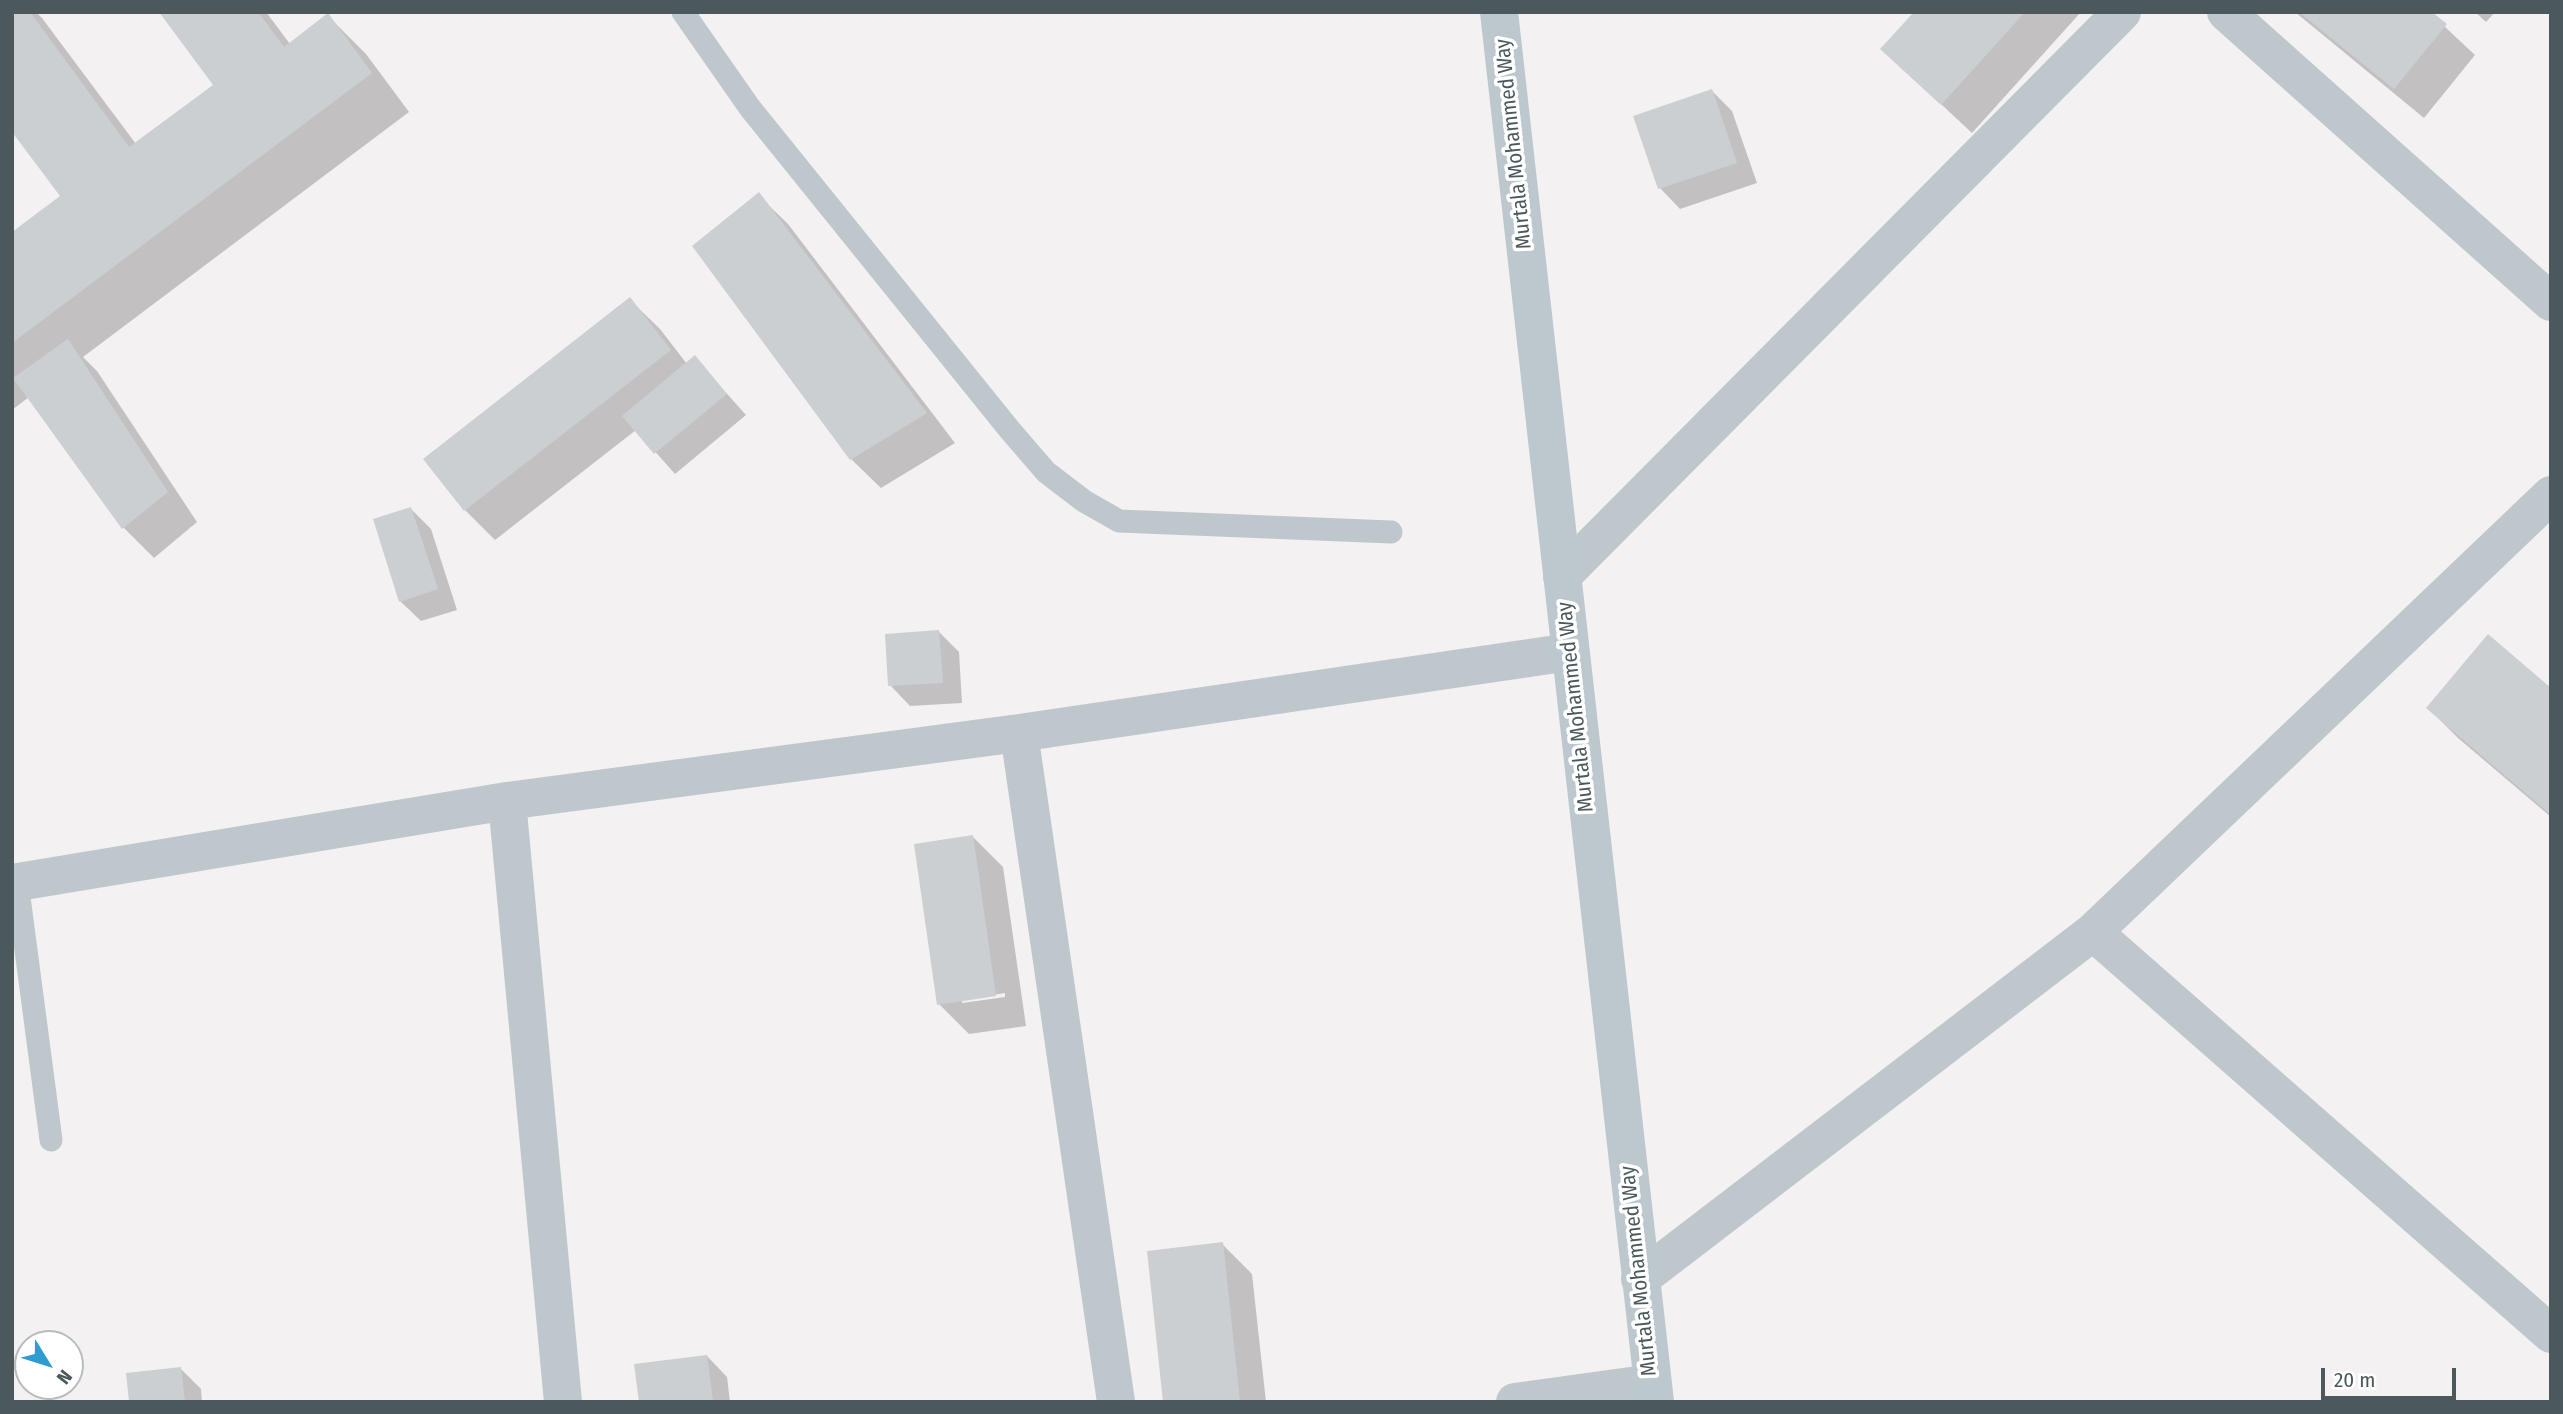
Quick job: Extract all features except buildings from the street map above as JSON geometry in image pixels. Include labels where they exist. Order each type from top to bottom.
[{"type":"street","name":"Murtala Mohammed Way","points":[[1499,12],[1653,1392]]},
{"type":"street","points":[[1562,576],[2122,12]]},
{"type":"street","points":[[2226,12],[2551,302]]},
{"type":"street","points":[[1640,1279],[2093,932],[2551,495]]},
{"type":"street","points":[[15,882],[507,801],[1019,733],[1570,652]]},
{"type":"street","points":[[1019,733],[1116,1402]]},
{"type":"street","points":[[507,801],[563,1402]]},
{"type":"street","points":[[2093,932],[2551,1334]]},
{"type":"street","points":[[1515,1402],[1653,1392]]},
{"type":"lane","points":[[683,12],[750,108],[1009,429],[1046,472],[1084,501],[1119,521],[1391,532]]},
{"type":"lane","points":[[15,882],[51,1140]]}]
